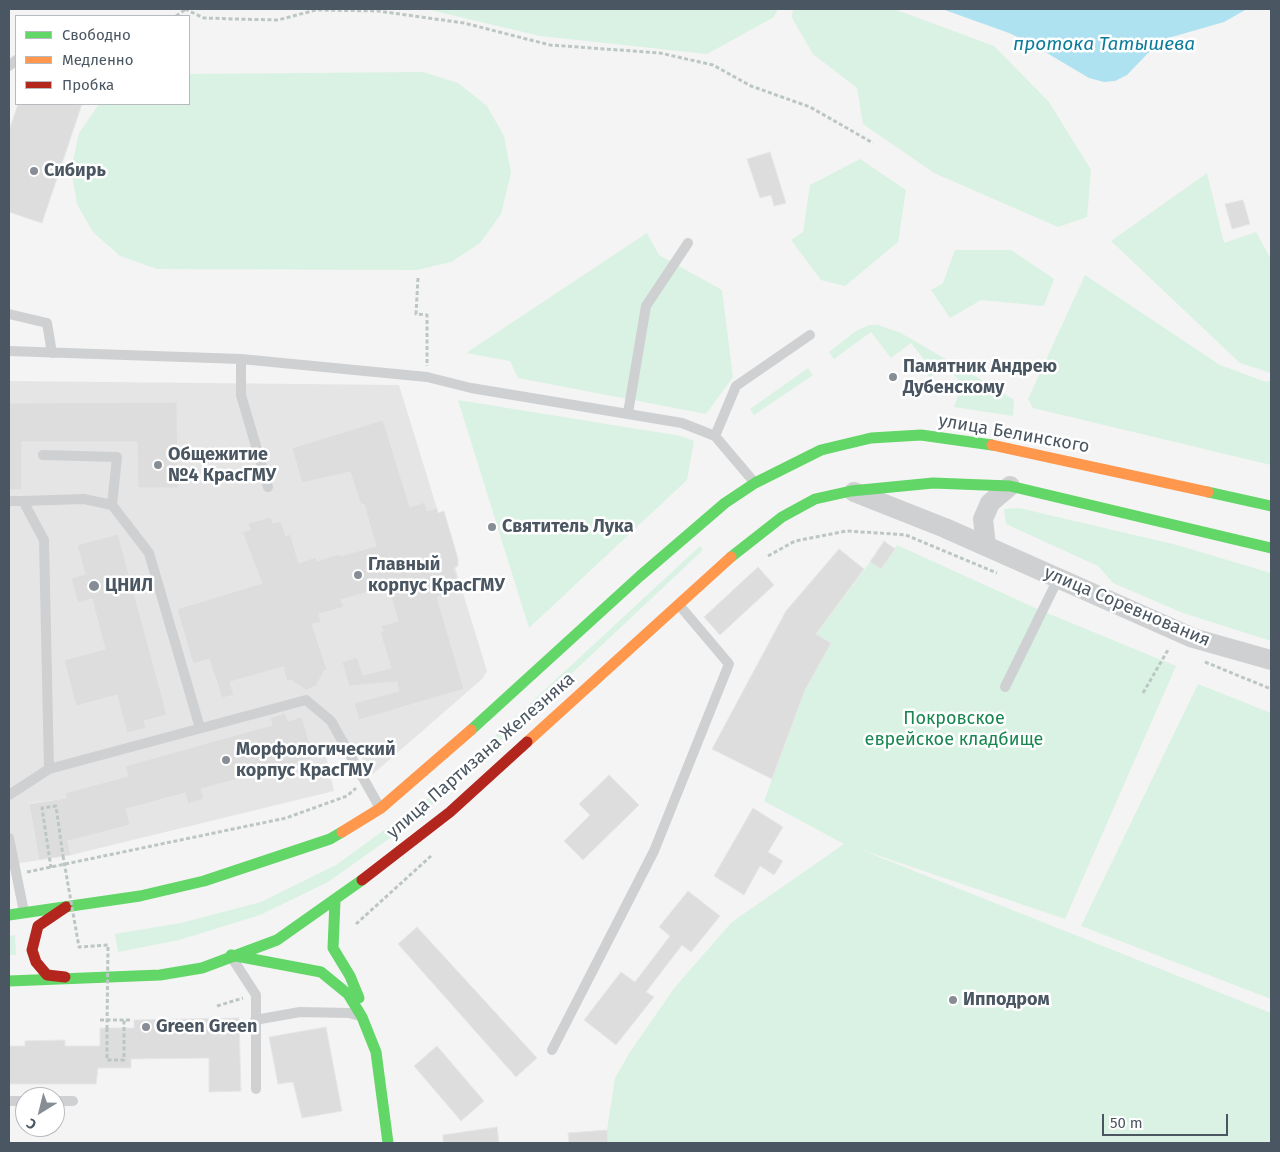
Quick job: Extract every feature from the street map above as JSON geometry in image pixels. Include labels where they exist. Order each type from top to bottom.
[{"type":"main road","name":"улица Белинского","points":[[755,483],[821,450],[871,438],[921,435],[987,444],[1271,506]]},
{"type":"main road","name":"улица Партизана Железняка","points":[[9,915],[140,896],[204,881],[330,838],[381,808],[424,773],[671,548],[725,503],[755,483]]},
{"type":"main road","points":[[851,491],[932,483],[1010,486],[1271,548]]},
{"type":"main road","name":"улица Партизана Железняка","points":[[9,981],[160,975],[202,968],[277,940],[335,901],[450,812],[748,542],[782,517],[815,499],[851,491]]},
{"type":"main road","points":[[335,901],[333,948],[358,991],[362,1017]]},
{"type":"main road","points":[[70,905],[38,926],[32,950],[36,962],[47,975],[71,978]]},
{"type":"main road","points":[[231,956],[321,972],[348,994],[362,1017],[376,1052],[388,1143]]},
{"type":"street","points":[[986,546],[982,519],[990,503],[1010,486]]},
{"type":"street","name":"улица Соревнования","points":[[851,491],[913,514],[1193,638],[1271,660]]},
{"type":"lane","points":[[628,413],[646,306],[688,243]]},
{"type":"lane","points":[[9,314],[47,323],[52,353]]},
{"type":"lane","points":[[715,436],[736,386],[810,335]]},
{"type":"lane","points":[[9,351],[241,359],[427,377],[471,388],[682,422],[715,436],[755,483]]},
{"type":"lane","points":[[241,359],[241,395],[268,487]]},
{"type":"lane","points":[[43,455],[118,457],[112,505]]},
{"type":"lane","points":[[9,501],[84,499],[112,505],[149,553],[200,728]]},
{"type":"lane","points":[[23,501],[44,540],[49,770]]},
{"type":"lane","points":[[1005,687],[1058,579]]},
{"type":"lane","points":[[552,1050],[654,851],[729,664],[679,605]]},
{"type":"lane","points":[[9,795],[49,770],[306,700],[331,722],[381,808]]},
{"type":"lane","points":[[9,838],[24,912]]},
{"type":"lane","points":[[231,956],[256,995],[256,1089]]},
{"type":"lane","points":[[255,1020],[300,1012],[349,1013],[362,1017]]},
{"type":"lane","points":[[65,1101],[73,1101]]},
{"type":"path","points":[[186,9],[204,18],[235,20],[278,20],[316,10],[378,11],[464,23],[550,45],[660,53],[713,65],[751,86],[810,107],[873,143]]},
{"type":"path","points":[[418,278],[416,314],[427,315],[427,377]]},
{"type":"path","points":[[761,560],[795,541],[846,531],[906,535]]},
{"type":"path","points":[[1143,693],[1169,648]]},
{"type":"path","points":[[16,874],[286,818],[347,796],[365,779]]},
{"type":"path","points":[[51,868],[42,808],[56,806],[78,947],[108,945],[107,1060],[124,1060],[124,1020]]},
{"type":"path","points":[[352,928],[433,854]]},
{"type":"path","points":[[217,1006],[256,995]]},
{"type":"path","points":[[100,1020],[131,1020]]},
{"type":"shaded area","points":[[9,381],[399,385],[487,671],[482,679],[373,774],[355,748],[326,756],[334,791],[71,855],[60,799],[29,803],[39,860],[9,865]]},
{"type":"green space","points":[[426,9],[778,9],[774,17],[707,54],[540,36]]},
{"type":"green space","points":[[793,9],[894,9],[994,46],[1049,102],[1091,170],[1087,217],[1058,227],[934,173],[863,124],[857,88],[813,54],[792,18]]},
{"type":"green space","points":[[423,72],[458,83],[487,106],[504,136],[511,173],[501,214],[480,243],[451,262],[417,270],[157,269],[120,256],[93,232],[77,204],[71,169],[79,133],[98,105],[190,105],[190,74]]},
{"type":"green space","points":[[860,159],[906,190],[898,242],[845,286],[821,280],[791,240],[803,232],[810,185]]},
{"type":"green space","points":[[1207,173],[1224,243],[1256,232],[1271,259],[1271,373],[1240,363],[1111,241]]},
{"type":"green space","points":[[647,233],[659,255],[722,290],[733,377],[706,414],[518,378],[510,361],[466,353]]},
{"type":"green space","points":[[955,250],[1011,250],[1054,279],[1044,306],[981,300],[950,318],[931,290],[943,283]]},
{"type":"green space","points":[[1085,275],[1220,365],[1266,382],[1271,380],[1271,465],[1033,408],[1028,399]]},
{"type":"green space","points":[[869,325],[878,325],[901,333],[992,386],[1014,400],[1013,416],[954,407],[959,393],[965,388],[946,365],[930,377],[924,371],[929,366],[911,343],[891,358],[871,332],[834,359],[829,352],[856,331]]},
{"type":"green space","points":[[808,368],[813,375],[754,415],[750,409]]},
{"type":"green space","points":[[458,400],[681,436],[694,441],[687,480],[529,628]]},
{"type":"green space","points":[[1019,508],[1177,545],[1271,573],[1271,641],[1183,613],[1113,583],[1098,566],[1006,524],[1004,509]]},
{"type":"green space","name":"Покровское еврейское кладбище","points":[[897,545],[1042,611],[1176,666],[1065,919],[859,849],[1271,1013],[1271,1143],[608,1143],[607,1130],[615,1078],[630,1052],[675,987],[732,922],[844,844],[764,801],[805,690],[831,643],[816,634],[870,562],[881,569]]},
{"type":"green space","points":[[700,546],[703,550],[418,818],[328,882],[260,915],[179,940],[118,952],[115,934],[181,923],[261,902],[336,865],[427,799]]},
{"type":"green space","points":[[1198,684],[1271,713],[1271,999],[1081,926]]},
{"type":"green space","points":[[15,935],[16,955],[9,955],[9,936]]},
{"type":"water","name":"протока Татышева","points":[[942,9],[1247,9],[1224,22],[1165,39],[1152,49],[1127,75],[1115,81],[1104,82],[1089,78],[1030,43],[1009,33]]},
{"type":"building","name":"Сибирь","points":[[18,105],[82,105],[42,223],[9,212],[9,131]]},
{"type":"building","points":[[770,152],[786,203],[774,206],[771,195],[760,198],[747,159]]},
{"type":"building","points":[[1243,200],[1250,224],[1232,229],[1225,204]]},
{"type":"building","name":"Общежитие №4 КрасГМУ","points":[[177,402],[178,488],[138,488],[137,442],[22,442],[22,490],[9,490],[9,403]]},
{"type":"building","name":"Главный корпус КрасГМУ","points":[[383,420],[410,507],[425,502],[427,511],[437,508],[438,513],[444,511],[458,559],[458,566],[454,568],[461,590],[437,597],[464,689],[359,720],[354,703],[399,691],[397,682],[349,686],[342,662],[357,657],[363,675],[391,668],[380,632],[383,631],[381,626],[398,621],[388,586],[341,600],[344,607],[319,614],[321,622],[312,624],[327,670],[324,671],[316,686],[306,690],[291,680],[287,681],[283,667],[230,682],[234,695],[222,698],[209,659],[193,664],[177,609],[262,583],[242,532],[250,530],[248,523],[271,517],[273,523],[281,521],[286,536],[290,534],[299,563],[316,557],[317,561],[376,546],[364,504],[361,505],[350,472],[302,483],[292,448]]},
{"type":"building","points":[[118,534],[167,715],[144,721],[146,728],[127,733],[117,695],[76,706],[64,660],[105,649],[92,599],[78,603],[71,578],[85,574],[77,545]]},
{"type":"building","points":[[884,541],[895,549],[881,569],[870,562]]},
{"type":"building","points":[[839,549],[864,569],[816,634],[831,643],[805,690],[772,779],[712,749],[786,611]]},
{"type":"building","points":[[758,567],[774,585],[720,635],[704,617]]},
{"type":"building","name":"Морфологический корпус КрасГМУ","points":[[285,713],[288,721],[302,717],[314,758],[201,789],[204,799],[188,804],[185,793],[126,809],[130,825],[68,841],[71,855],[39,860],[29,804],[66,798],[65,793],[128,776],[125,766],[272,725],[270,718]]},
{"type":"building","points":[[609,775],[639,805],[583,860],[564,841],[590,815],[579,804]]},
{"type":"building","points":[[753,808],[783,827],[768,852],[783,861],[774,875],[760,866],[744,895],[714,876]]},
{"type":"building","points":[[688,891],[720,916],[691,952],[682,945],[646,992],[654,997],[616,1045],[584,1020],[621,972],[635,982],[670,936],[659,927]]},
{"type":"building","points":[[417,927],[537,1058],[516,1077],[398,944]]},
{"type":"building","points":[[239,1018],[241,1091],[209,1092],[209,1058],[131,1059],[131,1068],[98,1068],[96,1084],[9,1084],[9,1046],[25,1046],[25,1041],[65,1040],[65,1046],[100,1046],[100,1028],[134,1028],[134,1020]]},
{"type":"building","points":[[326,1027],[342,1111],[302,1118],[293,1082],[278,1084],[269,1037]]},
{"type":"building","points":[[437,1046],[484,1101],[461,1121],[414,1066]]},
{"type":"building","points":[[497,1127],[499,1143],[443,1143],[443,1135]]},
{"type":"building","points":[[607,1130],[608,1143],[569,1143],[568,1133]]},
{"type":"traffic: fast","points":[[471,730],[640,576],[725,503],[755,483],[821,450],[871,438],[921,435],[992,445]]},
{"type":"traffic: fast","points":[[731,557],[782,517],[815,499],[851,491],[933,483],[1010,486],[1271,548]]},
{"type":"traffic: fast","points":[[1208,492],[1271,506]]},
{"type":"traffic: fast","points":[[9,915],[140,896],[204,881],[330,839],[342,832]]},
{"type":"traffic: fast","points":[[9,981],[160,975],[202,968],[277,940],[362,880]]},
{"type":"traffic: fast","points":[[335,901],[333,948],[350,976],[359,998]]},
{"type":"traffic: fast","points":[[231,955],[321,972],[348,994],[362,1017],[376,1052],[388,1143]]},
{"type":"traffic: slow","points":[[992,445],[1208,492]]},
{"type":"traffic: slow","points":[[527,742],[731,557]]},
{"type":"traffic: slow","points":[[342,832],[381,808],[471,730]]},
{"type":"traffic: jam","points":[[362,880],[450,812],[527,742]]},
{"type":"traffic: jam","points":[[65,977],[47,975],[36,962],[32,950],[38,926],[66,907]]},
{"type":"place","name":"Сибирь","points":[[34,171]]},
{"type":"place","name":"Памятник Андрею Дубенскому","points":[[893,377]]},
{"type":"place","name":"Общежитие №4 КрасГМУ","points":[[158,465]]},
{"type":"place","name":"Святитель Лука","points":[[492,527]]},
{"type":"place","name":"Главный корпус КрасГМУ","points":[[358,575]]},
{"type":"place","name":"ЦНИЛ","points":[[94,586]]},
{"type":"place","name":"Морфологический корпус КрасГМУ","points":[[226,760]]},
{"type":"place","name":"Ипподром","points":[[953,1000]]},
{"type":"place","name":"Green Green","points":[[146,1027]]}]
